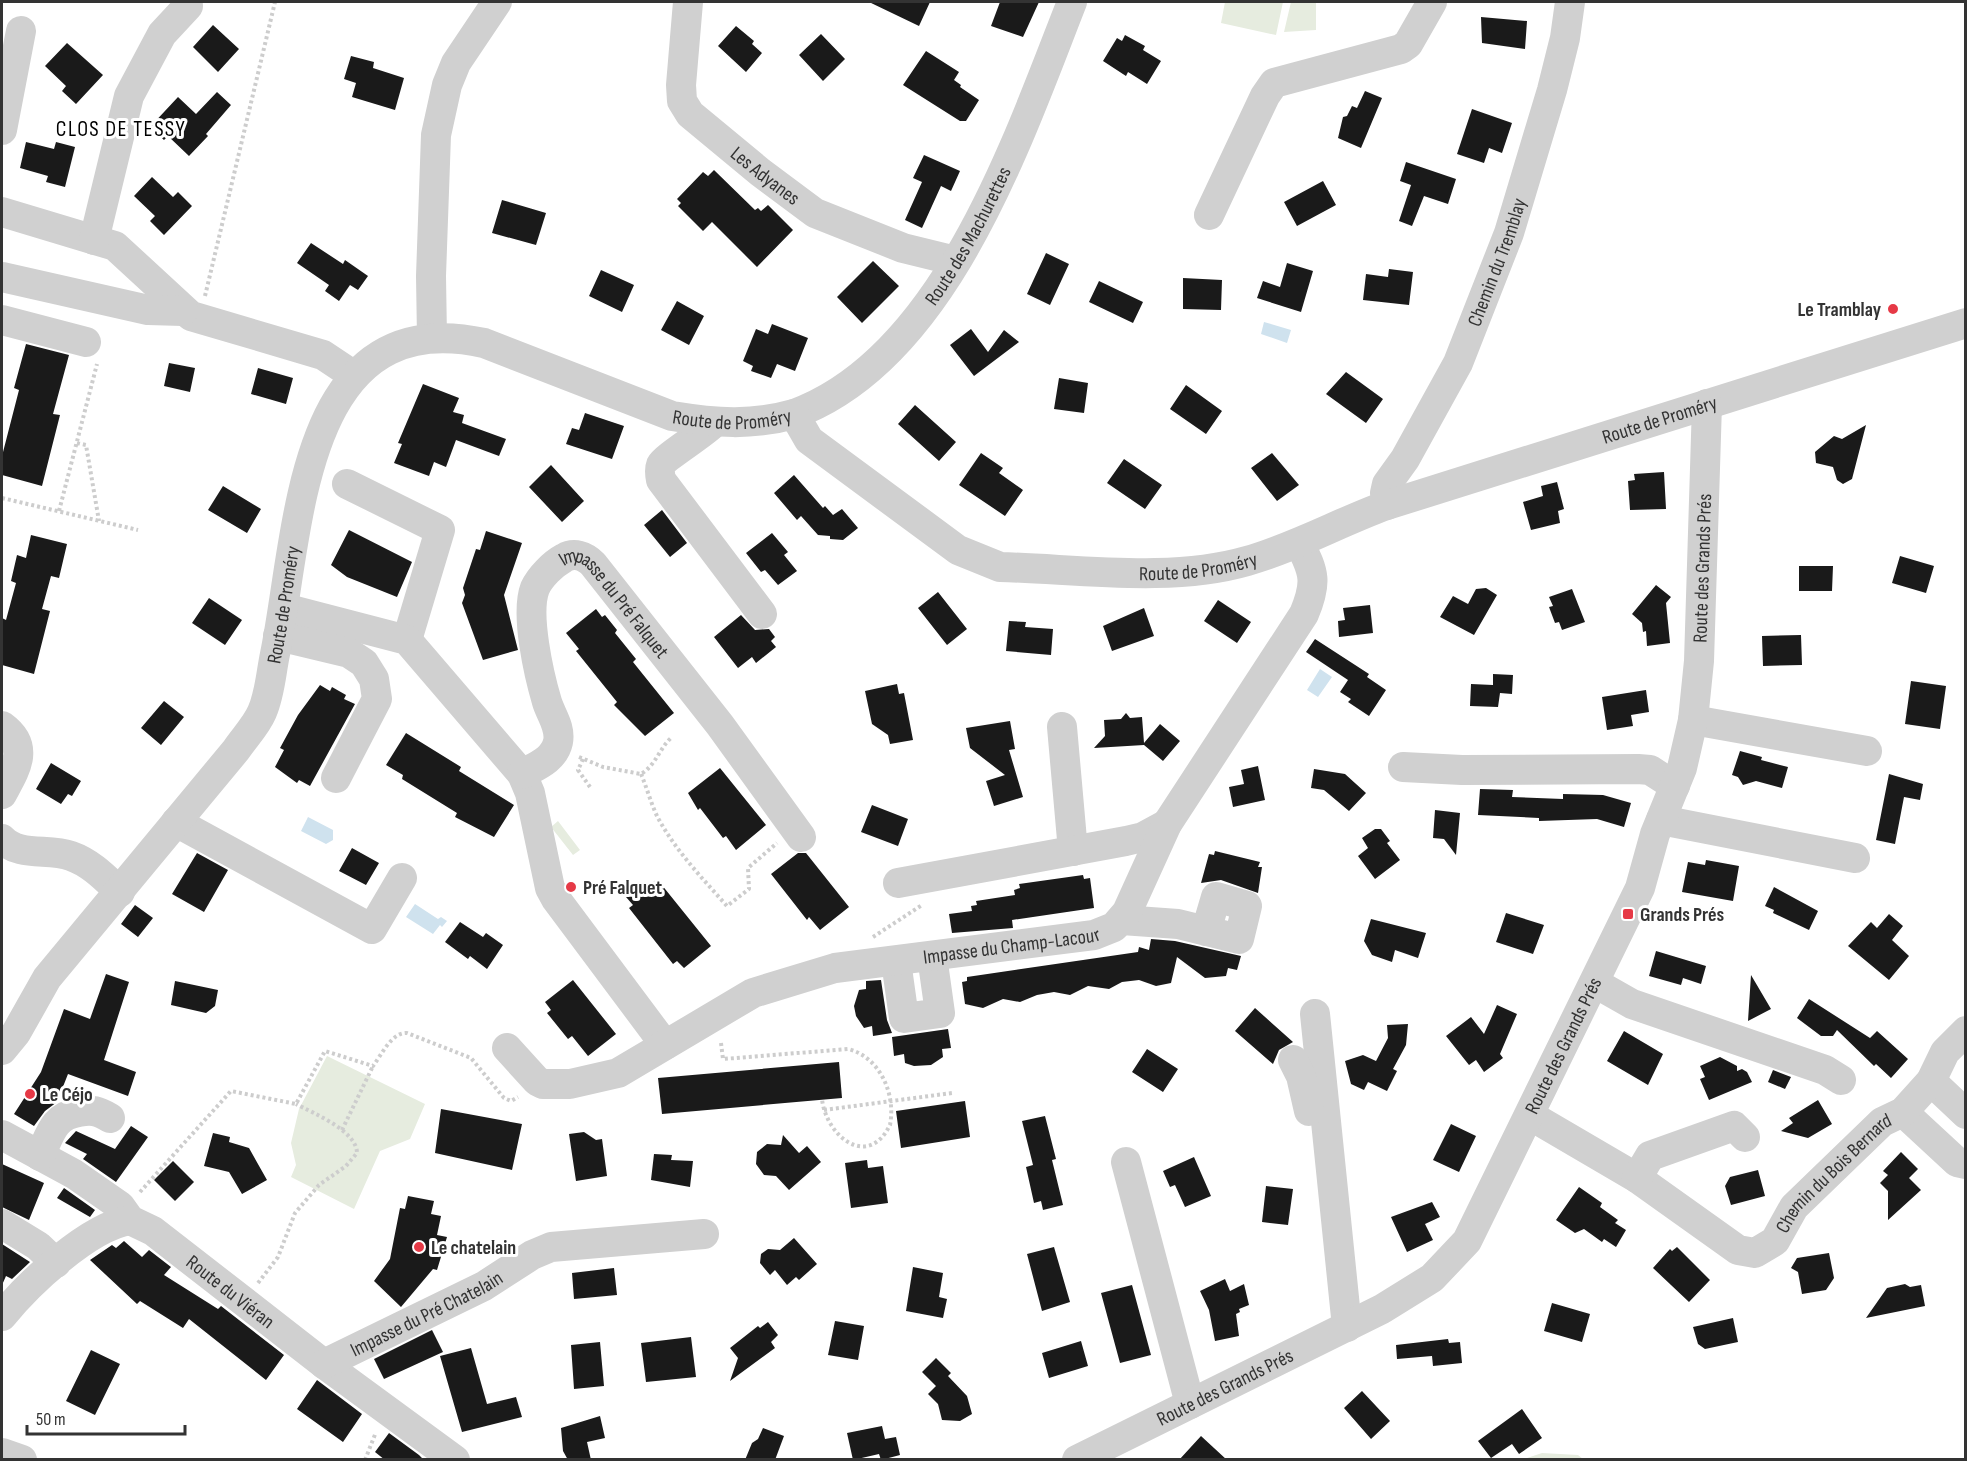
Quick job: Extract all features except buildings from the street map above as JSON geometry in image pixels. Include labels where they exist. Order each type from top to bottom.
[{"type":"street","points":[[432,338],[431,276],[436,135],[447,85],[456,63],[497,2]]},
{"type":"street","name":"Les Adyanes","points":[[688,2],[681,85],[682,101],[690,114],[750,165],[815,213],[903,248],[956,261]]},
{"type":"street","name":"Route des Machurettes","points":[[794,414],[834,396],[868,371],[923,311],[956,261],[1010,153],[1072,2]]},
{"type":"street","points":[[1209,215],[1265,96],[1274,83],[1401,50],[1408,44],[1432,2]]},
{"type":"street","name":"Chemin du Tremblay","points":[[1388,504],[1384,493],[1387,484],[1405,459],[1458,363],[1509,233],[1552,90],[1565,38],[1570,2]]},
{"type":"street","points":[[94,240],[129,96],[162,34],[188,6]]},
{"type":"street","points":[[2,130],[21,31]]},
{"type":"street","points":[[2,212],[121,250],[192,315]]},
{"type":"street","points":[[2,277],[148,310],[192,315],[323,355],[353,375]]},
{"type":"street","points":[[2,320],[86,342]]},
{"type":"street","name":"Route de Proméry","points":[[2,1050],[16,1032],[47,978],[120,892],[261,714],[281,622],[304,487],[331,407],[353,375],[380,355],[403,344],[432,338],[460,337],[484,342],[672,416],[716,422],[758,422],[794,414],[809,440],[958,550],[1000,567],[1106,572],[1203,569],[1246,561],[1299,543],[1346,520],[1388,504],[1707,404],[1899,331],[1965,323]]},
{"type":"street","name":"Route des Grands Prés","points":[[1077,1460],[1340,1331],[1411,1292],[1432,1278],[1455,1257],[1474,1229],[1640,888],[1661,820],[1679,777],[1693,720],[1699,661],[1707,404]]},
{"type":"street","points":[[716,422],[704,435],[665,460],[660,472],[661,480],[762,614]]},
{"type":"street","points":[[347,484],[440,530],[407,640]]},
{"type":"street","name":"Impasse du Champ-Lacour","points":[[537,1081],[549,1086],[570,1084],[618,1073],[638,1064],[665,1045],[753,993],[836,969],[1094,935],[1114,927],[1122,920],[1132,904],[1167,824],[1304,614],[1314,586],[1310,564],[1299,543]]},
{"type":"street","name":"Impasse du Pré Falquet","points":[[557,745],[557,725],[542,680],[532,602],[540,580],[550,568],[563,558],[576,555],[593,564],[720,725],[798,833]]},
{"type":"street","points":[[281,622],[407,640],[522,774],[530,793],[550,888],[665,1045]]},
{"type":"street","points":[[281,622],[349,652],[364,663],[374,679],[377,699],[336,778]]},
{"type":"street","points":[[1693,720],[1867,751]]},
{"type":"street","points":[[2,726],[17,742],[19,763],[2,794]]},
{"type":"street","points":[[1062,727],[1073,851]]},
{"type":"street","points":[[522,774],[549,758],[557,745]]},
{"type":"street","points":[[1408,759],[1659,755],[1679,777]]},
{"type":"street","points":[[1661,820],[1856,858]]},
{"type":"street","points":[[176,822],[372,929],[402,878]]},
{"type":"street","points":[[898,883],[1143,837],[1167,824]]},
{"type":"street","points":[[2,838],[9,846],[20,850],[53,850],[74,857],[95,869],[120,892]]},
{"type":"street","points":[[1122,920],[1178,924],[1206,931]]},
{"type":"street","points":[[896,961],[904,1018],[940,1013],[932,956]]},
{"type":"street","points":[[1595,983],[1632,1004],[1825,1070],[1841,1080]]},
{"type":"street","points":[[1315,1014],[1340,1331]]},
{"type":"street","name":"Chemin du Bois Bernard","points":[[1531,1116],[1637,1178],[1738,1250],[1755,1252],[1775,1241],[1794,1207],[1882,1122],[1903,1112],[1931,1081],[1945,1052],[1965,1031]]},
{"type":"street","points":[[507,1048],[537,1081]]},
{"type":"street","points":[[1293,1060],[1301,1076],[1310,1119],[1340,1331]]},
{"type":"street","points":[[1931,1081],[1965,1114]]},
{"type":"street","points":[[40,1156],[56,1122],[65,1114],[93,1110],[110,1118]]},
{"type":"street","points":[[1903,1112],[1957,1162],[1965,1164]]},
{"type":"street","points":[[1637,1178],[1650,1156],[1734,1126],[1745,1137]]},
{"type":"street","name":"Route du Viéran","points":[[2,1135],[115,1202],[130,1220],[153,1231],[324,1364],[455,1460]]},
{"type":"street","points":[[1126,1162],[1190,1404]]},
{"type":"street","points":[[2,1316],[20,1294],[56,1263],[104,1228],[130,1220]]},
{"type":"street","points":[[2,1224],[38,1246],[56,1263]]},
{"type":"street","points":[[542,1250],[551,1239],[570,1226]]},
{"type":"street","name":"Impasse du Pré Chatelain","points":[[324,1364],[484,1286],[542,1250],[551,1247],[704,1234]]},
{"type":"street","points":[[2,1453],[22,1460]]},
{"type":"path","points":[[192,315],[275,2]]},
{"type":"path","points":[[59,511],[102,346],[86,342]]},
{"type":"path","points":[[77,443],[86,445],[99,521]]},
{"type":"path","points":[[2,498],[138,530]]},
{"type":"path","points":[[641,774],[655,761],[661,747],[672,738]]},
{"type":"path","points":[[557,745],[603,767],[641,774]]},
{"type":"path","points":[[583,759],[578,770],[590,788]]},
{"type":"path","points":[[641,774],[657,816],[687,861],[727,906],[749,889],[748,868],[798,833]]},
{"type":"path","points":[[868,940],[932,898]]},
{"type":"path","points":[[342,1130],[373,1066],[394,1037],[403,1033],[471,1058],[508,1100],[515,1101],[537,1081]]},
{"type":"path","points":[[714,1047],[723,1043],[723,1059],[854,1051],[868,1058],[882,1074],[889,1101],[890,1125],[879,1141],[867,1147],[853,1144],[839,1135],[827,1120],[822,1099]]},
{"type":"path","points":[[296,1104],[325,1051],[373,1066]]},
{"type":"path","points":[[130,1220],[137,1197],[144,1186],[231,1091],[296,1104],[342,1130],[353,1142],[357,1153],[346,1166],[320,1185],[295,1213],[274,1264],[243,1299]]},
{"type":"path","points":[[824,1110],[952,1093]]},
{"type":"shaded area","points":[[1225,2],[1283,2],[1276,35],[1221,23]]},
{"type":"shaded area","points":[[1291,2],[1316,2],[1316,30],[1284,32]]},
{"type":"shaded area","points":[[558,821],[580,850],[573,855],[551,827]]},
{"type":"shaded area","points":[[327,1056],[425,1104],[410,1139],[380,1151],[354,1209],[291,1177],[296,1165],[291,1143],[299,1109]]},
{"type":"shaded area","points":[[1542,1453],[1578,1455],[1583,1459],[1524,1459]]},
{"type":"water","points":[[1264,322],[1291,330],[1287,343],[1261,334]]},
{"type":"water","points":[[1320,669],[1332,677],[1318,697],[1307,690]]},
{"type":"water","points":[[308,817],[333,830],[333,840],[326,844],[301,831]]},
{"type":"water","points":[[415,904],[438,919],[441,917],[447,921],[442,927],[440,925],[433,934],[406,917]]},
{"type":"place","name":"Le Tramblay","points":[[1893,309]]},
{"type":"place","name":"Pré Falquet","points":[[571,887]]},
{"type":"place","name":"Grands Prés","points":[[1628,914]]},
{"type":"place","name":"Le Céjo","points":[[30,1094]]},
{"type":"place","name":"Le chatelain","points":[[419,1247]]},
{"type":"district","name":"CLOS DE TESSY","points":[[121,128]]}]
